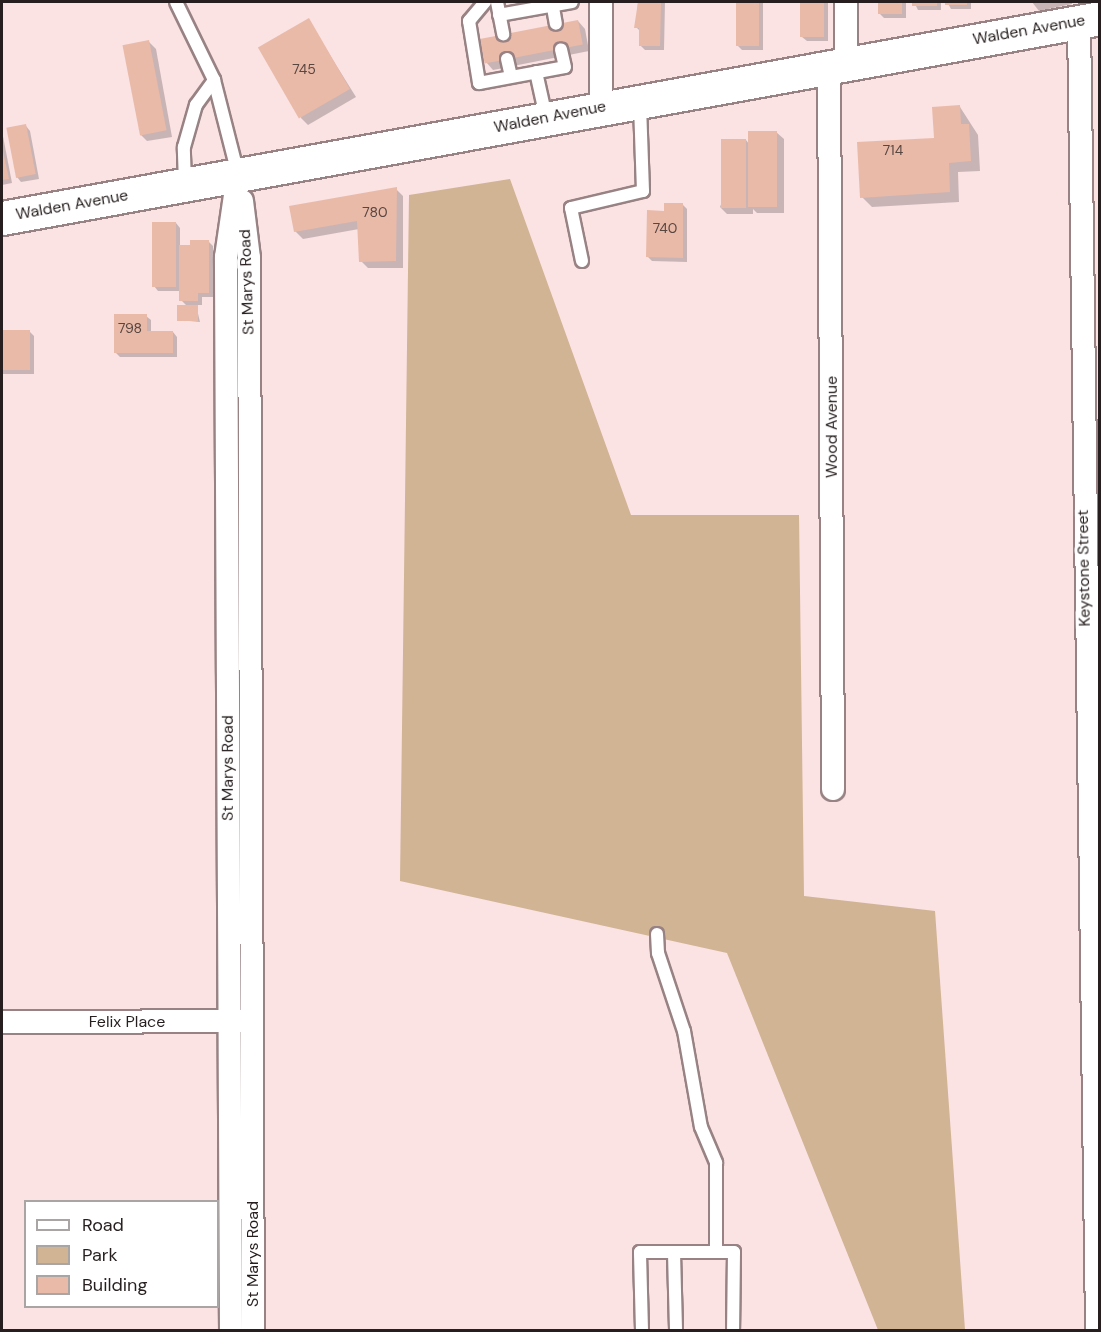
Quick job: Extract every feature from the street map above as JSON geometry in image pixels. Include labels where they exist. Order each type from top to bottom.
[{"type":"main road","name":"Walden Avenue","points":[[2,218],[838,64],[1089,15]]},
{"type":"street","points":[[601,2],[601,107]]},
{"type":"street","name":"Wood Avenue","points":[[833,789],[838,64],[846,2]]},
{"type":"street","name":"Keystone Street","points":[[1089,15],[1097,1330]]},
{"type":"street","name":"St Marys Road","points":[[238,175],[249,258],[253,1330]]},
{"type":"street","name":"St Marys Road","points":[[231,1330],[226,257],[238,175]]},
{"type":"street","points":[[227,474],[250,474]]},
{"type":"street","points":[[228,784],[251,784]]},
{"type":"street","name":"Felix Place","points":[[2,1022],[252,1021]]},
{"type":"street","points":[[230,1233],[253,1233]]},
{"type":"lane","points":[[176,2],[214,80],[238,175]]},
{"type":"lane","points":[[485,2],[469,21],[479,83],[565,67],[561,49]]},
{"type":"lane","points":[[497,2],[503,34]]},
{"type":"lane","points":[[500,15],[526,5],[572,2]]},
{"type":"lane","points":[[552,3],[556,24]]},
{"type":"lane","points":[[507,59],[511,76]]},
{"type":"lane","points":[[536,72],[546,117]]},
{"type":"lane","points":[[185,184],[184,147],[196,105],[214,80]]},
{"type":"lane","points":[[582,261],[571,208],[643,191],[640,100]]},
{"type":"lane","points":[[657,934],[658,953],[684,1031],[701,1126],[716,1163],[716,1252]]},
{"type":"lane","points":[[642,1330],[640,1252],[734,1252],[733,1330]]},
{"type":"lane","points":[[674,1253],[676,1330]]},
{"type":"green space","points":[[510,179],[631,515],[799,515],[804,896],[935,911],[965,1330],[878,1330],[727,953],[400,881],[409,195]]},
{"type":"building","points":[[638,2],[661,2],[660,46],[639,46],[639,28],[634,28]]},
{"type":"building","points":[[736,2],[759,2],[759,46],[736,46]]},
{"type":"building","points":[[800,2],[824,2],[824,37],[800,37]]},
{"type":"building","points":[[878,2],[902,2],[902,14],[878,14]]},
{"type":"building","points":[[912,2],[937,2],[937,6],[912,6]]},
{"type":"building","points":[[945,2],[967,2],[967,5],[945,5]]},
{"type":"building","points":[[309,18],[350,89],[299,119],[258,48]]},
{"type":"building","points":[[578,20],[583,45],[485,64],[480,39]]},
{"type":"building","points":[[149,40],[167,130],[140,135],[122,45]]},
{"type":"building","points":[[960,105],[961,124],[969,124],[971,161],[949,163],[950,192],[860,198],[857,142],[934,138],[932,107]]},
{"type":"building","points":[[26,124],[36,174],[16,178],[6,128]]},
{"type":"building","points":[[748,131],[777,131],[777,207],[748,207]]},
{"type":"building","points":[[721,139],[746,139],[746,208],[721,208]]},
{"type":"building","points":[[2,147],[9,179],[2,180]]},
{"type":"building","points":[[397,187],[396,261],[359,262],[357,221],[294,232],[289,206]]},
{"type":"building","points":[[664,203],[683,203],[683,258],[646,257],[647,210],[664,211]]},
{"type":"building","points":[[152,222],[176,222],[176,287],[152,287]]},
{"type":"building","points":[[190,240],[209,240],[209,293],[198,293],[198,301],[179,301],[179,245],[190,245]]},
{"type":"building","points":[[177,305],[198,305],[198,321],[177,321]]},
{"type":"building","points":[[114,314],[147,314],[147,331],[173,331],[173,353],[114,353]]},
{"type":"building","points":[[2,330],[30,330],[30,370],[2,370]]}]
